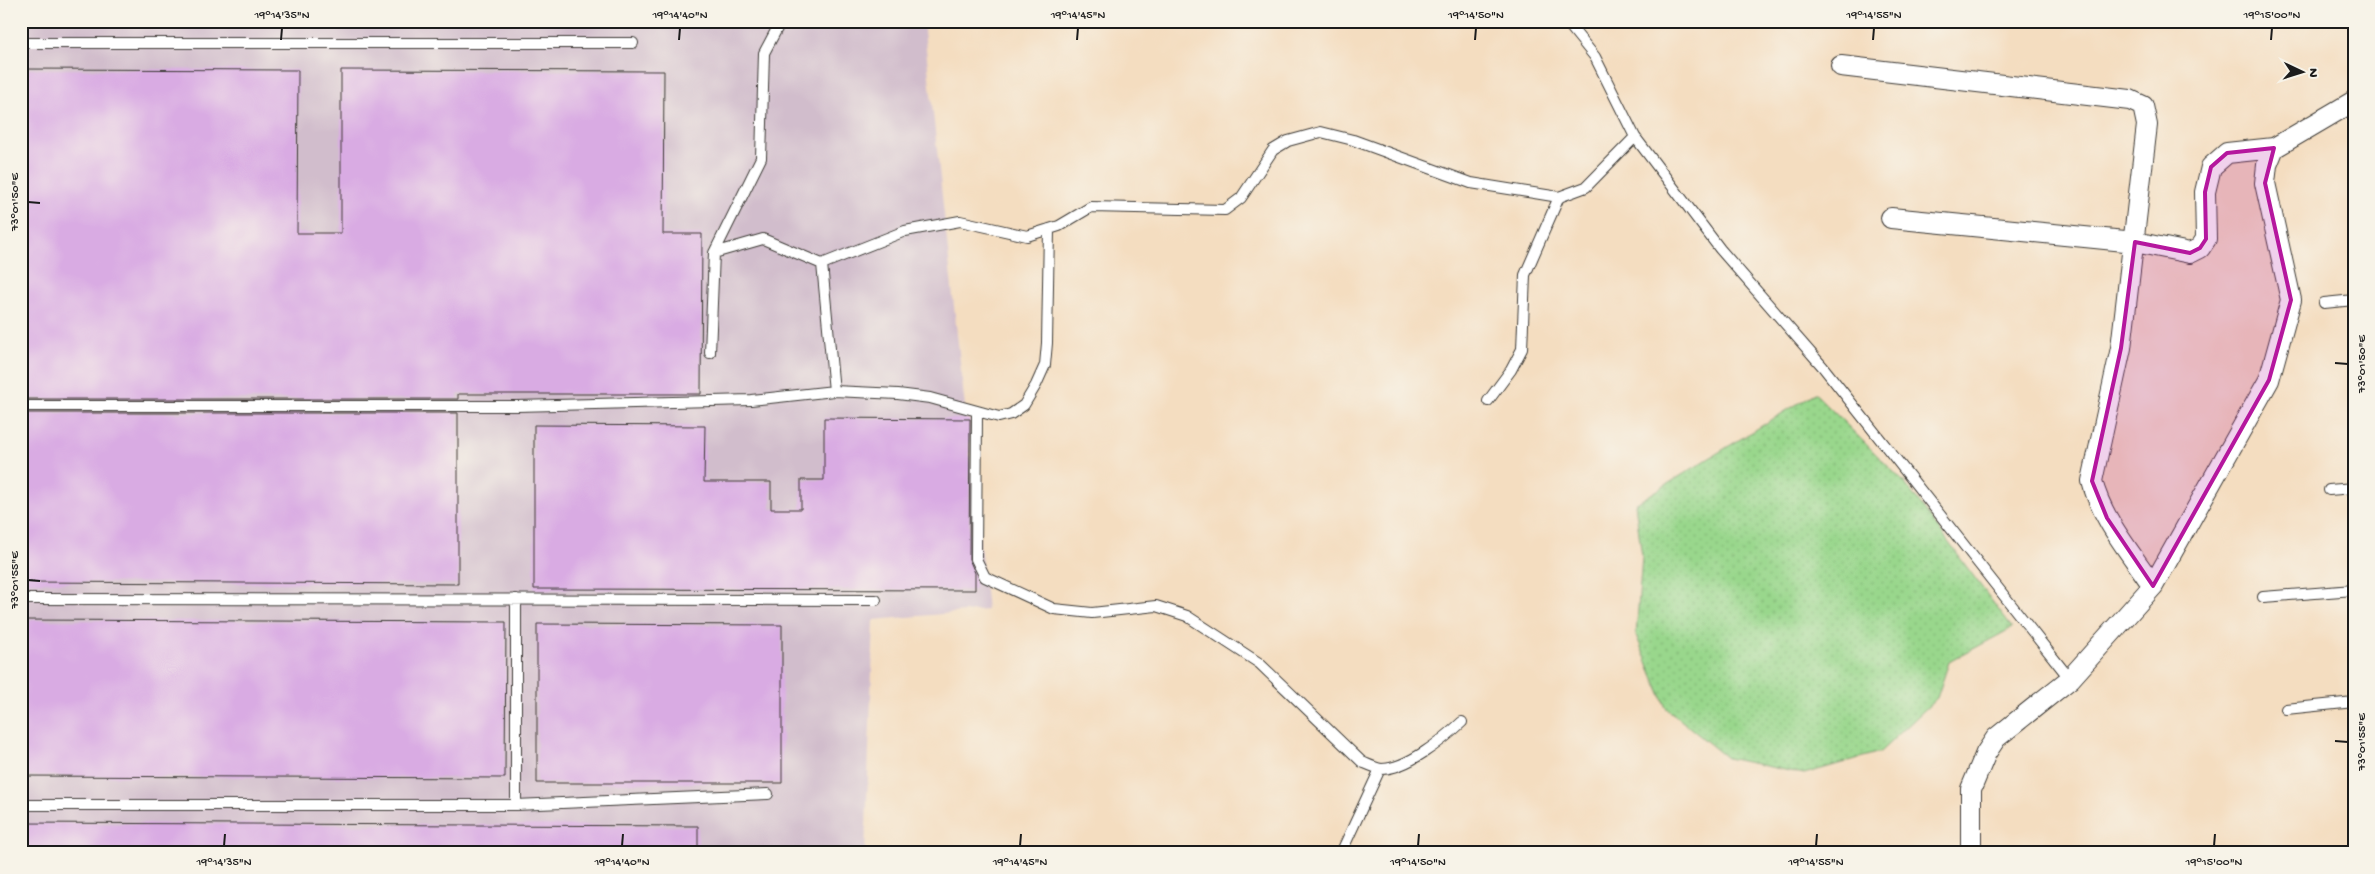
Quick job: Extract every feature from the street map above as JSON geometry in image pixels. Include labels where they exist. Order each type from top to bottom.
[{"type":"street","points":[[1841,66],[2130,100],[2142,106],[2147,125],[2135,242],[2121,348],[2092,481],[2097,500],[2107,518],[2153,586]]},
{"type":"street","points":[[1890,218],[2135,242],[2190,253],[2200,248],[2206,239],[2205,192],[2211,167],[2227,153],[2274,148],[2354,101]]},
{"type":"street","points":[[1970,853],[1971,789],[1986,752],[1996,738],[2070,679],[2153,586],[2269,380],[2291,300],[2265,183],[2266,165],[2274,148]]},
{"type":"lane","points":[[710,353],[714,253],[761,158],[764,53],[781,21]]},
{"type":"lane","points":[[1566,21],[1595,57],[1635,138],[1720,249],[1823,367],[2070,679]]},
{"type":"lane","points":[[21,42],[633,43]]},
{"type":"lane","points":[[714,253],[763,239],[822,264],[905,232],[960,221],[1027,236],[1049,229],[1091,207],[1225,210],[1241,198],[1274,150],[1288,141],[1321,132],[1353,140],[1471,182],[1559,197],[1586,186],[1635,138]]},
{"type":"lane","points":[[1488,401],[1511,370],[1522,349],[1525,275],[1559,197]]},
{"type":"lane","points":[[21,406],[516,406],[751,400],[834,391],[898,394],[930,398],[999,417],[1011,414],[1024,405],[1045,365],[1049,229]]},
{"type":"lane","points":[[822,264],[834,391]]},
{"type":"lane","points":[[2324,303],[2354,300]]},
{"type":"lane","points":[[977,411],[976,559],[985,577],[1054,609],[1092,613],[1156,606],[1187,616],[1259,663],[1362,762],[1380,769],[1401,764],[1443,740],[1462,722]]},
{"type":"lane","points":[[2329,490],[2354,488]]},
{"type":"lane","points":[[2263,597],[2354,590]]},
{"type":"lane","points":[[21,599],[876,600]]},
{"type":"lane","points":[[516,599],[516,805]]},
{"type":"lane","points":[[2286,708],[2354,702]]},
{"type":"lane","points":[[1341,853],[1380,769]]},
{"type":"lane","points":[[21,805],[516,805],[768,794]]},
{"type":"highlighted area","points":[[2274,148],[2265,183],[2291,300],[2269,380],[2153,586],[2107,518],[2092,481],[2121,348],[2135,242],[2190,253],[2200,248],[2206,239],[2205,192],[2211,167],[2227,153]]},
{"type":"shaded area","points":[[21,21],[923,21],[987,610],[874,620],[865,853],[21,853]]},
{"type":"green space","points":[[1815,393],[1903,481],[2012,628],[1949,662],[1937,698],[1880,752],[1804,774],[1727,758],[1666,708],[1636,635],[1642,556],[1635,504]]},
{"type":"building","points":[[21,69],[298,70],[297,233],[341,233],[341,70],[664,71],[663,234],[702,234],[701,394],[458,394],[458,399],[21,399]]},
{"type":"building","points":[[21,413],[458,413],[458,584],[21,582]]},
{"type":"building","points":[[824,418],[970,419],[969,559],[975,573],[975,590],[534,589],[534,425],[705,426],[704,482],[771,482],[771,509],[801,509],[801,480],[824,480]]},
{"type":"building","points":[[21,620],[506,622],[505,778],[21,776]]},
{"type":"building","points":[[537,624],[782,625],[782,783],[537,783]]},
{"type":"building","points":[[21,823],[698,826],[698,853],[21,853]]}]
